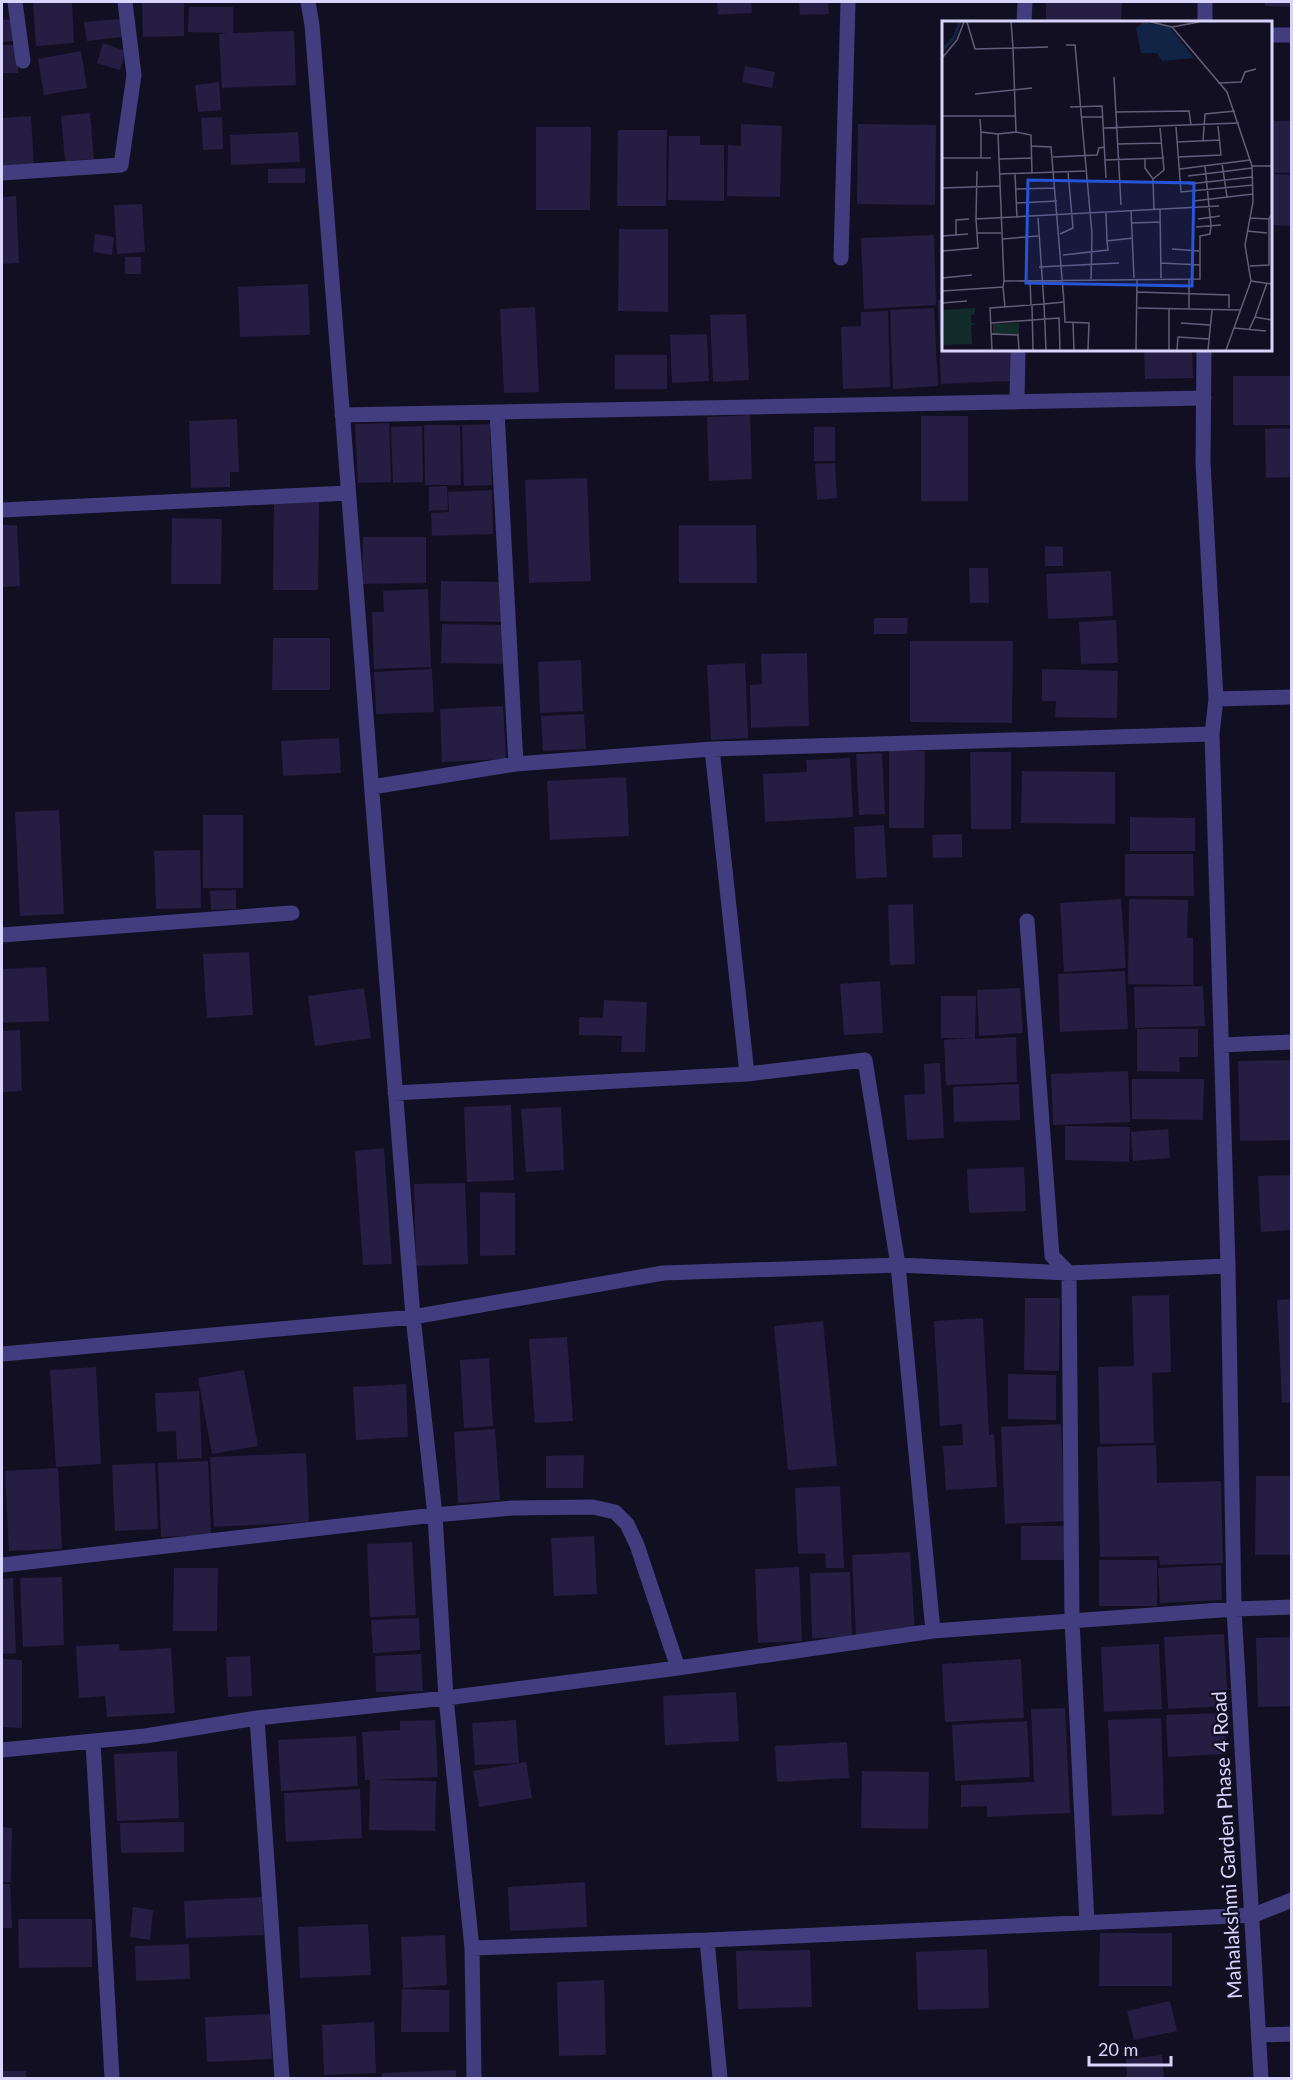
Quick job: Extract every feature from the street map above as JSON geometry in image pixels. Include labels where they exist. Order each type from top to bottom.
[{"type":"street","points":[[15,2],[23,61]]},
{"type":"street","points":[[2,173],[121,165],[134,75],[125,2]]},
{"type":"street","points":[[308,2],[312,25],[413,1317],[435,1515],[446,1698],[472,1947],[474,2079]]},
{"type":"street","points":[[841,258],[848,2]]},
{"type":"street","points":[[1024,21],[1025,2]]},
{"type":"street","points":[[1205,2],[1205,21]]},
{"type":"street","points":[[1272,35],[1292,35]]},
{"type":"street","points":[[1017,401],[1018,351]]},
{"type":"street","name":"Mahalakshmi Garden Phase 4 Road","points":[[1204,351],[1203,463],[1216,699],[1212,734],[1228,1266],[1234,1609],[1262,2079]]},
{"type":"street","points":[[342,415],[1204,398]]},
{"type":"street","points":[[497,412],[516,764]]},
{"type":"street","points":[[2,510],[348,493]]},
{"type":"street","points":[[1216,699],[1292,697]]},
{"type":"street","points":[[372,787],[516,764],[712,749],[1212,734]]},
{"type":"street","points":[[712,749],[747,1074]]},
{"type":"street","points":[[2,935],[292,913]]},
{"type":"street","points":[[1026,921],[1052,1256],[1069,1273],[1072,1620],[1087,1923]]},
{"type":"street","points":[[1221,1045],[1292,1041]]},
{"type":"street","points":[[395,1094],[747,1074],[865,1060],[898,1265],[933,1631]]},
{"type":"street","points":[[2,1354],[413,1317],[663,1273],[898,1265],[1069,1273],[1228,1266]]},
{"type":"street","points":[[2,1565],[435,1515],[512,1508],[593,1507],[615,1512],[627,1524],[637,1545],[678,1668]]},
{"type":"street","points":[[2,1750],[146,1736],[257,1718],[446,1698],[678,1668],[933,1631],[1234,1609],[1292,1607]]},
{"type":"street","points":[[257,1718],[282,2079]]},
{"type":"street","points":[[93,1742],[112,2079]]},
{"type":"street","points":[[472,1947],[707,1940],[1254,1915],[1292,1900]]},
{"type":"street","points":[[707,1940],[720,2079]]},
{"type":"street","points":[[1259,2035],[1292,2034]]},
{"type":"building","points":[[33,2],[72,2],[74,43],[36,46]]},
{"type":"building","points":[[142,2],[184,2],[184,36],[143,37]]},
{"type":"building","points":[[717,2],[751,2],[752,13],[718,15]]},
{"type":"building","points":[[799,2],[828,2],[829,14],[800,15]]},
{"type":"building","points":[[1046,2],[1122,2],[1121,21],[1046,21]]},
{"type":"building","points":[[1265,2],[1292,2],[1292,7],[1265,6]]},
{"type":"building","points":[[189,7],[233,7],[233,33],[294,31],[296,85],[222,88],[219,34],[227,33],[188,32]]},
{"type":"building","points":[[13,19],[14,41],[2,42],[2,20]]},
{"type":"building","points":[[121,19],[123,37],[87,41],[84,22]]},
{"type":"building","points":[[103,43],[126,51],[120,70],[97,63]]},
{"type":"building","points":[[2,45],[19,45],[18,73],[2,73]]},
{"type":"building","points":[[81,51],[87,88],[44,95],[38,59]]},
{"type":"building","points":[[745,66],[775,72],[772,88],[742,82]]},
{"type":"building","points":[[219,82],[221,110],[198,112],[195,85]]},
{"type":"building","points":[[90,113],[94,159],[65,161],[61,116]]},
{"type":"building","points":[[31,116],[34,168],[2,169],[2,118]]},
{"type":"building","points":[[222,117],[223,149],[203,150],[201,118]]},
{"type":"building","points":[[1272,121],[1292,121],[1292,173],[1272,173]]},
{"type":"building","points":[[741,124],[782,126],[780,197],[727,196],[728,145],[741,146]]},
{"type":"building","points":[[858,124],[936,125],[935,205],[857,204]]},
{"type":"building","points":[[536,127],[591,127],[590,210],[536,210]]},
{"type":"building","points":[[618,130],[667,130],[666,206],[617,206]]},
{"type":"building","points":[[298,132],[300,162],[231,165],[230,135]]},
{"type":"building","points":[[669,136],[700,136],[700,145],[724,145],[724,201],[668,200]]},
{"type":"building","points":[[305,168],[305,183],[268,183],[268,169]]},
{"type":"building","points":[[1272,174],[1292,175],[1291,226],[1272,225]]},
{"type":"building","points":[[16,196],[19,263],[2,264],[2,197]]},
{"type":"building","points":[[142,204],[145,252],[117,254],[114,205]]},
{"type":"building","points":[[619,229],[668,229],[668,312],[618,311]]},
{"type":"building","points":[[95,234],[114,237],[112,255],[93,252]]},
{"type":"building","points":[[934,235],[936,305],[864,309],[861,238]]},
{"type":"building","points":[[125,257],[141,257],[141,274],[125,274]]},
{"type":"building","points":[[308,284],[310,335],[240,337],[238,287]]},
{"type":"building","points":[[938,300],[942,300],[942,351],[1010,351],[1011,381],[941,384]]},
{"type":"building","points":[[535,307],[539,392],[504,393],[500,309]]},
{"type":"building","points":[[934,308],[938,386],[893,389],[890,310]]},
{"type":"building","points":[[888,311],[890,387],[843,389],[841,327],[861,326],[861,312]]},
{"type":"building","points":[[746,314],[749,380],[713,382],[710,315]]},
{"type":"building","points":[[707,334],[709,381],[672,383],[670,335]]},
{"type":"building","points":[[1144,351],[1192,351],[1193,378],[1145,379]]},
{"type":"building","points":[[615,355],[667,355],[667,389],[615,389]]},
{"type":"building","points":[[1233,376],[1292,376],[1292,425],[1233,425]]},
{"type":"building","points":[[750,415],[752,479],[709,481],[707,417]]},
{"type":"building","points":[[921,416],[968,416],[968,501],[921,501]]},
{"type":"building","points":[[237,419],[239,472],[230,472],[230,487],[191,488],[189,421]]},
{"type":"building","points":[[389,423],[391,482],[358,483],[355,424]]},
{"type":"building","points":[[490,424],[492,485],[464,486],[462,425]]},
{"type":"building","points":[[424,425],[460,425],[461,485],[425,485]]},
{"type":"building","points":[[422,426],[423,482],[393,483],[391,427]]},
{"type":"building","points":[[814,427],[835,427],[835,461],[814,461]]},
{"type":"building","points":[[1292,428],[1292,477],[1266,478],[1265,429]]},
{"type":"building","points":[[835,463],[837,498],[817,500],[815,464]]},
{"type":"building","points":[[587,478],[591,581],[529,583],[525,480]]},
{"type":"building","points":[[447,486],[448,510],[429,511],[429,487]]},
{"type":"building","points":[[492,490],[493,534],[432,536],[431,513],[449,512],[448,492]]},
{"type":"building","points":[[274,501],[319,501],[318,590],[273,590]]},
{"type":"building","points":[[172,518],[222,519],[221,584],[171,584]]},
{"type":"building","points":[[2,525],[17,525],[20,586],[2,587]]},
{"type":"building","points":[[679,525],[756,525],[757,583],[679,583]]},
{"type":"building","points":[[363,537],[426,537],[426,583],[362,584]]},
{"type":"building","points":[[1045,546],[1063,547],[1063,566],[1045,566]]},
{"type":"building","points":[[969,568],[988,568],[989,603],[970,603]]},
{"type":"building","points":[[1111,571],[1113,616],[1048,619],[1046,574]]},
{"type":"building","points":[[441,581],[503,582],[503,622],[440,621]]},
{"type":"building","points":[[428,589],[431,667],[374,669],[372,612],[384,612],[383,591]]},
{"type":"building","points":[[874,618],[908,618],[907,634],[874,634]]},
{"type":"building","points":[[1116,620],[1118,663],[1081,664],[1079,622]]},
{"type":"building","points":[[442,624],[504,625],[503,664],[441,663]]},
{"type":"building","points":[[273,638],[330,638],[330,690],[272,690]]},
{"type":"building","points":[[910,641],[1013,641],[1012,723],[910,722]]},
{"type":"building","points":[[807,653],[809,726],[751,728],[750,685],[762,684],[761,654]]},
{"type":"building","points":[[581,660],[583,711],[540,713],[538,662]]},
{"type":"building","points":[[745,663],[748,738],[711,740],[707,665]]},
{"type":"building","points":[[432,669],[434,712],[376,714],[374,672]]},
{"type":"building","points":[[1042,669],[1118,671],[1117,718],[1055,717],[1056,701],[1042,701]]},
{"type":"building","points":[[503,706],[506,759],[442,762],[440,709]]},
{"type":"building","points":[[584,714],[586,749],[543,751],[541,716]]},
{"type":"building","points":[[339,738],[341,773],[283,776],[281,741]]},
{"type":"building","points":[[889,751],[925,751],[924,828],[889,828]]},
{"type":"building","points":[[970,752],[1011,752],[1011,829],[971,829]]},
{"type":"building","points":[[882,753],[885,814],[859,815],[856,754]]},
{"type":"building","points":[[850,758],[853,817],[765,822],[763,774],[807,772],[806,760]]},
{"type":"building","points":[[1022,771],[1115,772],[1115,824],[1021,823]]},
{"type":"building","points":[[626,777],[629,836],[550,840],[547,781]]},
{"type":"building","points":[[59,810],[64,914],[20,916],[15,812]]},
{"type":"building","points":[[203,815],[243,815],[243,888],[203,888]]},
{"type":"building","points":[[1130,817],[1195,818],[1195,851],[1130,851]]},
{"type":"building","points":[[884,825],[887,877],[856,879],[854,827]]},
{"type":"building","points":[[962,834],[962,857],[933,858],[932,835]]},
{"type":"building","points":[[200,850],[201,908],[156,909],[154,851]]},
{"type":"building","points":[[1125,854],[1193,854],[1194,896],[1125,896]]},
{"type":"building","points":[[236,890],[236,909],[211,910],[210,891]]},
{"type":"building","points":[[1121,899],[1126,968],[1064,972],[1060,903]]},
{"type":"building","points":[[1129,899],[1188,900],[1187,938],[1193,938],[1193,985],[1128,984]]},
{"type":"building","points":[[913,904],[915,964],[890,965],[888,905]]},
{"type":"building","points":[[249,952],[253,1015],[207,1018],[203,954]]},
{"type":"building","points":[[46,967],[49,1021],[2,1023],[2,969]]},
{"type":"building","points":[[1125,971],[1128,1029],[1060,1032],[1058,974]]},
{"type":"building","points":[[880,981],[883,1033],[844,1035],[840,984]]},
{"type":"building","points":[[1203,986],[1205,1026],[1135,1028],[1134,987]]},
{"type":"building","points":[[364,988],[371,1038],[315,1046],[308,996]]},
{"type":"building","points":[[1020,988],[1023,1033],[979,1036],[977,990]]},
{"type":"building","points":[[941,996],[976,996],[975,1039],[1016,1037],[1017,1082],[946,1085],[944,1040],[972,1038],[941,1038]]},
{"type":"building","points":[[604,1000],[647,1002],[645,1052],[621,1052],[622,1036],[579,1035],[579,1017],[603,1018]]},
{"type":"building","points":[[1137,1029],[1198,1029],[1198,1057],[1179,1057],[1180,1072],[1137,1071]]},
{"type":"building","points":[[20,1030],[22,1091],[2,1092],[2,1031]]},
{"type":"building","points":[[1292,1060],[1292,1140],[1240,1141],[1238,1061]]},
{"type":"building","points":[[940,1063],[944,1138],[907,1140],[904,1095],[925,1094],[924,1064]]},
{"type":"building","points":[[1128,1071],[1130,1122],[1053,1125],[1051,1074]]},
{"type":"building","points":[[1132,1079],[1204,1079],[1203,1120],[1132,1119]]},
{"type":"building","points":[[1019,1084],[1020,1120],[954,1122],[953,1087]]},
{"type":"building","points":[[511,1105],[514,1180],[467,1182],[464,1107]]},
{"type":"building","points":[[561,1107],[564,1170],[526,1172],[521,1109]]},
{"type":"building","points":[[1065,1126],[1130,1127],[1129,1162],[1065,1160]]},
{"type":"building","points":[[1168,1129],[1170,1158],[1133,1161],[1131,1132]]},
{"type":"building","points":[[384,1148],[392,1264],[363,1265],[355,1151]]},
{"type":"building","points":[[1024,1167],[1026,1211],[969,1213],[967,1169]]},
{"type":"building","points":[[1292,1175],[1292,1230],[1261,1232],[1258,1176]]},
{"type":"building","points":[[465,1183],[468,1264],[416,1266],[414,1184]]},
{"type":"building","points":[[480,1192],[515,1193],[515,1255],[480,1256]]},
{"type":"building","points":[[1169,1295],[1171,1372],[1152,1373],[1154,1443],[1100,1444],[1098,1367],[1134,1366],[1132,1296]]},
{"type":"building","points":[[1025,1298],[1060,1298],[1059,1371],[1024,1370]]},
{"type":"building","points":[[1292,1299],[1292,1402],[1282,1403],[1277,1300]]},
{"type":"building","points":[[983,1318],[989,1435],[994,1434],[997,1487],[946,1490],[943,1446],[963,1445],[962,1424],[940,1426],[934,1321]]},
{"type":"building","points":[[823,1321],[837,1466],[788,1470],[774,1326]]},
{"type":"building","points":[[567,1337],[573,1421],[535,1423],[529,1339]]},
{"type":"building","points":[[489,1358],[493,1426],[464,1428],[460,1360]]},
{"type":"building","points":[[96,1367],[101,1464],[56,1467],[50,1370]]},
{"type":"building","points":[[244,1370],[258,1446],[212,1454],[198,1378]]},
{"type":"building","points":[[1008,1374],[1056,1375],[1056,1420],[1008,1419]]},
{"type":"building","points":[[406,1384],[408,1437],[356,1440],[353,1387]]},
{"type":"building","points":[[199,1391],[202,1458],[177,1459],[176,1431],[157,1432],[155,1393]]},
{"type":"building","points":[[1061,1424],[1065,1521],[1005,1524],[1001,1427]]},
{"type":"building","points":[[495,1429],[500,1500],[458,1503],[454,1432]]},
{"type":"building","points":[[1156,1445],[1157,1483],[1221,1481],[1223,1563],[1160,1565],[1159,1556],[1100,1557],[1097,1447]]},
{"type":"building","points":[[306,1453],[309,1522],[214,1527],[210,1457]]},
{"type":"building","points":[[584,1455],[583,1488],[546,1488],[546,1456]]},
{"type":"building","points":[[208,1461],[211,1535],[161,1537],[158,1463]]},
{"type":"building","points":[[155,1463],[158,1529],[115,1531],[112,1465]]},
{"type":"building","points":[[58,1468],[62,1549],[9,1551],[5,1471]]},
{"type":"building","points":[[1256,1476],[1292,1476],[1292,1555],[1255,1555]]},
{"type":"building","points":[[840,1486],[844,1568],[826,1568],[825,1553],[798,1554],[795,1488]]},
{"type":"building","points":[[1021,1526],[1065,1526],[1065,1560],[1021,1560]]},
{"type":"building","points":[[594,1536],[597,1594],[554,1596],[551,1538]]},
{"type":"building","points":[[412,1542],[416,1615],[370,1617],[367,1544]]},
{"type":"building","points":[[910,1552],[915,1633],[856,1637],[852,1555]]},
{"type":"building","points":[[1099,1560],[1157,1560],[1157,1606],[1099,1606]]},
{"type":"building","points":[[1221,1565],[1222,1600],[1160,1603],[1158,1568]]},
{"type":"building","points":[[799,1567],[802,1641],[758,1643],[755,1569]]},
{"type":"building","points":[[174,1568],[218,1568],[217,1631],[173,1631]]},
{"type":"building","points":[[850,1572],[852,1637],[812,1638],[810,1573]]},
{"type":"building","points":[[62,1577],[64,1645],[23,1647],[20,1578]]},
{"type":"building","points":[[13,1578],[16,1653],[2,1654],[2,1579]]},
{"type":"building","points":[[419,1618],[420,1650],[373,1653],[371,1620]]},
{"type":"building","points":[[1224,1634],[1228,1706],[1168,1709],[1164,1637]]},
{"type":"building","points":[[1292,1637],[1292,1706],[1258,1707],[1256,1638]]},
{"type":"building","points":[[119,1644],[120,1651],[171,1648],[175,1713],[107,1717],[105,1696],[79,1698],[76,1646]]},
{"type":"building","points":[[1159,1644],[1162,1709],[1104,1712],[1101,1647]]},
{"type":"building","points":[[421,1654],[423,1691],[376,1692],[375,1656]]},
{"type":"building","points":[[250,1656],[252,1696],[228,1697],[226,1657]]},
{"type":"building","points":[[2,1659],[22,1660],[22,1728],[2,1727]]},
{"type":"building","points":[[1021,1659],[1024,1718],[945,1722],[942,1664]]},
{"type":"building","points":[[736,1692],[739,1741],[665,1745],[663,1696]]},
{"type":"building","points":[[1065,1708],[1070,1813],[987,1817],[987,1806],[961,1807],[961,1785],[1034,1782],[1031,1709]]},
{"type":"building","points":[[1225,1713],[1226,1754],[1168,1757],[1166,1715]]},
{"type":"building","points":[[1161,1718],[1164,1814],[1112,1816],[1108,1720]]},
{"type":"building","points":[[435,1720],[438,1777],[375,1780],[436,1781],[435,1831],[369,1830],[370,1780],[365,1780],[362,1732],[400,1730],[400,1721]]},
{"type":"building","points":[[516,1720],[519,1763],[475,1765],[472,1723]]},
{"type":"building","points":[[1027,1721],[1030,1777],[955,1781],[952,1725]]},
{"type":"building","points":[[356,1736],[358,1786],[281,1791],[278,1740]]},
{"type":"building","points":[[847,1742],[849,1778],[777,1782],[775,1746]]},
{"type":"building","points":[[177,1751],[179,1818],[117,1821],[114,1754]]},
{"type":"building","points":[[526,1762],[532,1798],[479,1807],[473,1771]]},
{"type":"building","points":[[862,1771],[929,1772],[928,1829],[861,1828]]},
{"type":"building","points":[[360,1789],[362,1838],[286,1842],[284,1793]]},
{"type":"building","points":[[184,1822],[184,1852],[121,1853],[120,1823]]},
{"type":"building","points":[[2,1827],[12,1828],[11,1882],[2,1882]]},
{"type":"building","points":[[585,1882],[587,1927],[510,1931],[508,1887]]},
{"type":"building","points":[[2,1884],[10,1884],[12,1928],[2,1928]]},
{"type":"building","points":[[262,1897],[264,1935],[186,1938],[184,1901]]},
{"type":"building","points":[[133,1907],[153,1910],[150,1940],[130,1937]]},
{"type":"building","points":[[18,1919],[92,1919],[92,1967],[19,1968]]},
{"type":"building","points":[[368,1924],[371,1975],[300,1978],[298,1927]]},
{"type":"building","points":[[1100,1933],[1172,1933],[1172,1986],[1099,1986]]},
{"type":"building","points":[[445,1935],[447,1985],[403,1988],[401,1937]]},
{"type":"building","points":[[189,1944],[190,1979],[136,1981],[135,1946]]},
{"type":"building","points":[[987,1949],[989,2008],[918,2010],[916,1952]]},
{"type":"building","points":[[810,1950],[812,2007],[738,2009],[736,1951]]},
{"type":"building","points":[[604,1980],[606,2055],[559,2056],[557,1982]]},
{"type":"building","points":[[402,1989],[449,1990],[449,2032],[401,2032]]},
{"type":"building","points":[[1170,2001],[1177,2031],[1134,2040],[1127,2011]]},
{"type":"building","points":[[270,2014],[272,2059],[207,2062],[205,2017]]},
{"type":"building","points":[[374,2022],[376,2073],[324,2075],[322,2025]]},
{"type":"building","points":[[1162,2055],[1164,2078],[1127,2078],[1126,2059]]},
{"type":"building","points":[[456,2070],[456,2078],[382,2078],[382,2073]]},
{"type":"building","points":[[2,2071],[26,2071],[26,2078],[2,2078]]}]
